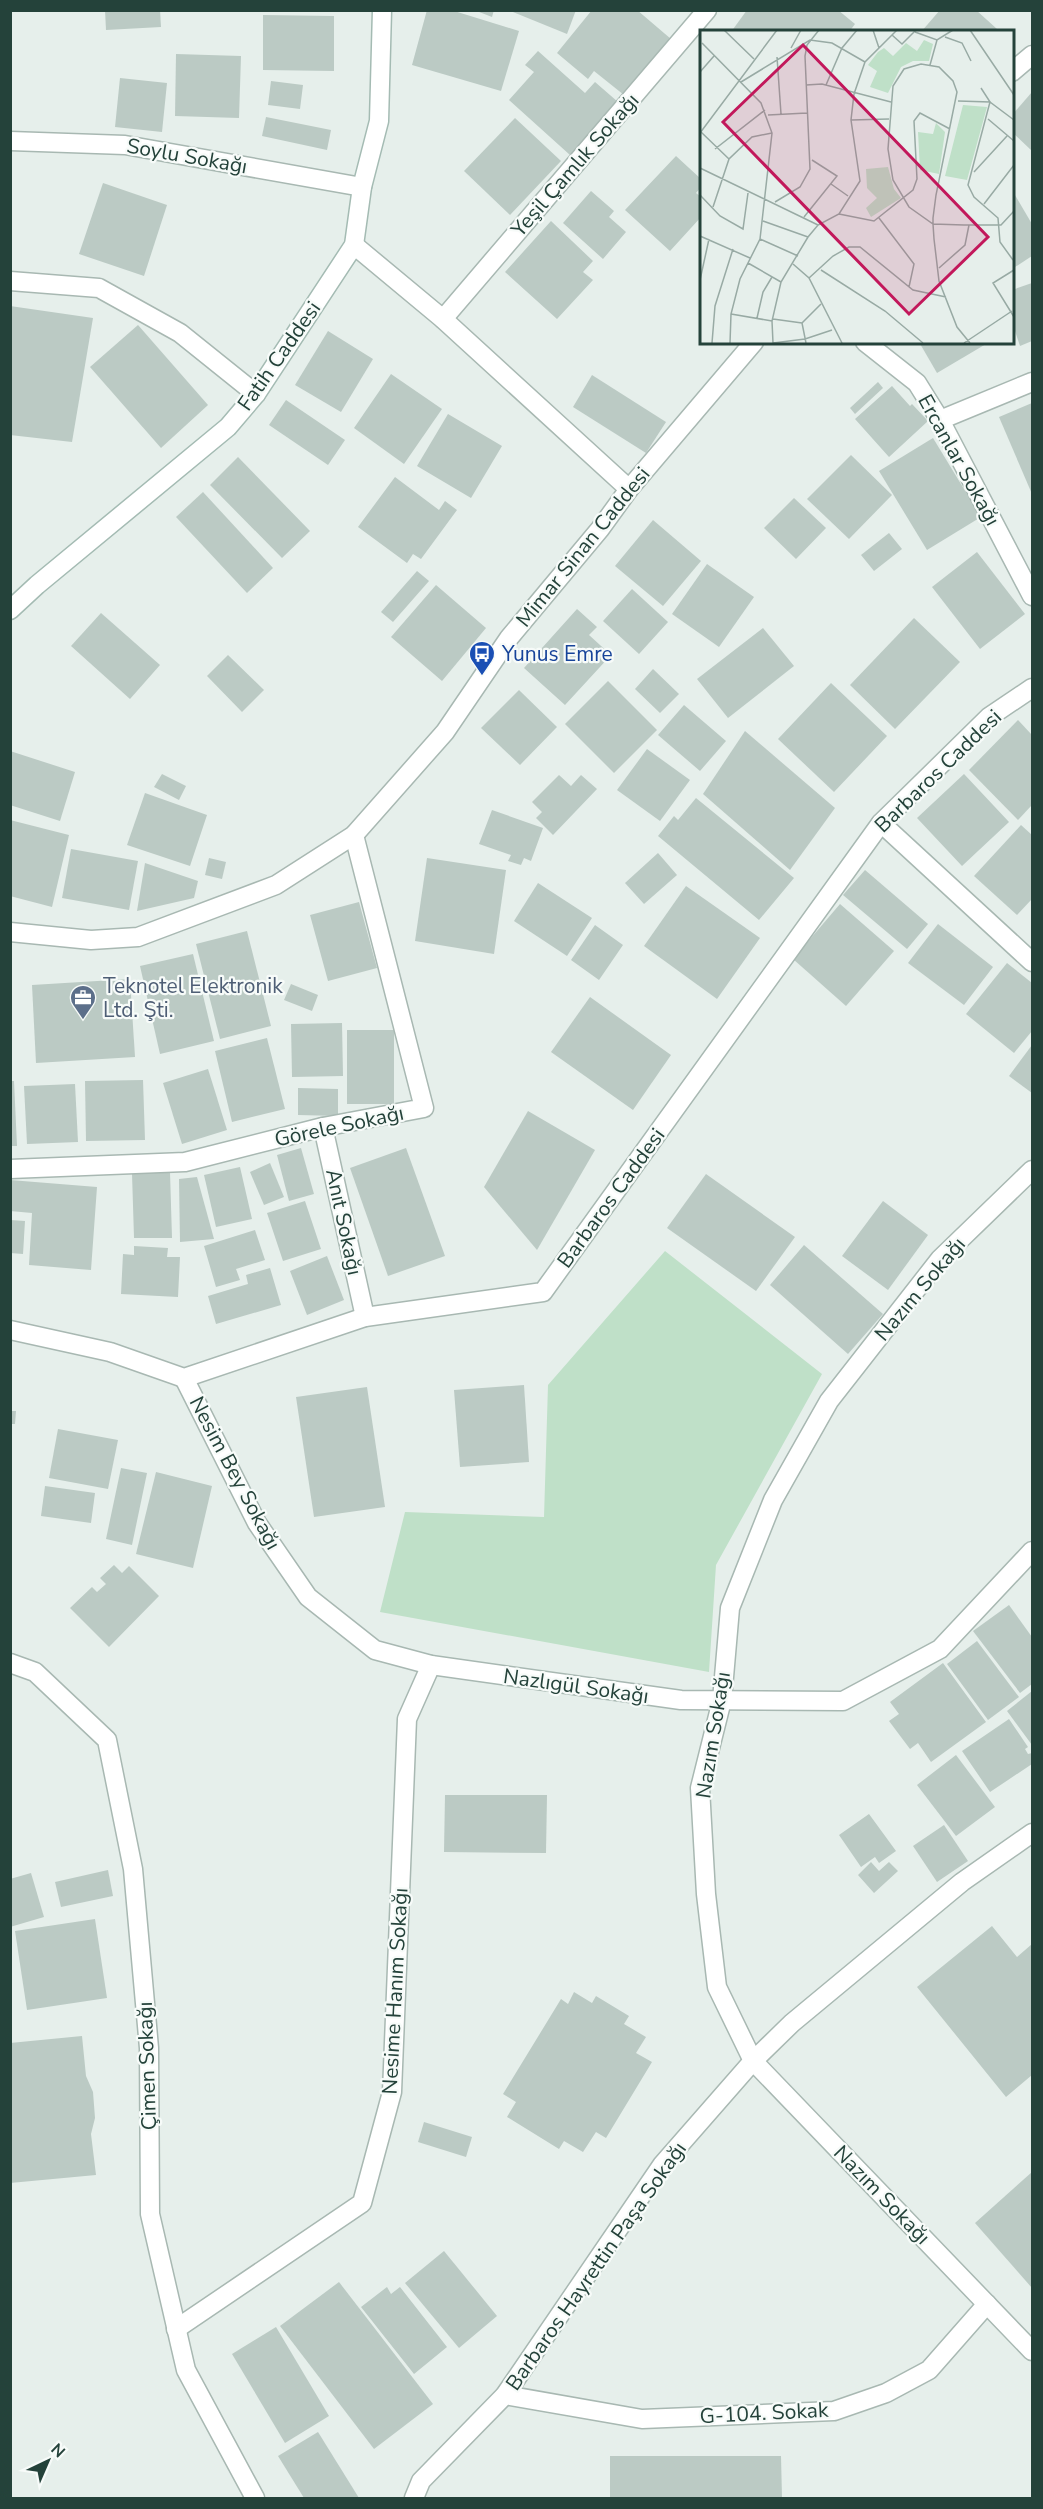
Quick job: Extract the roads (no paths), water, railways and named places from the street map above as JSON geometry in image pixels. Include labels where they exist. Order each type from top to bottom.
[{"type":"street","name":"Fatih Caddesi","points":[[10,610],[37,585],[228,428],[256,394],[354,244],[362,187],[380,121],[382,10]]},
{"type":"street","name":"Yeşil Çamlık Sokağı","points":[[443,319],[707,10]]},
{"type":"street","points":[[1013,70],[1032,55]]},
{"type":"street","name":"Soylu Sokağı","points":[[10,141],[125,145],[362,187]]},
{"type":"street","points":[[354,244],[443,319],[629,489]]},
{"type":"street","points":[[10,281],[99,288],[180,333],[256,394]]},
{"type":"street","name":"Mimar Sinan Caddesi","points":[[10,932],[92,940],[138,937],[276,885],[354,835],[445,732],[508,638],[600,529],[629,489],[752,344]]},
{"type":"street","name":"Ercanlar Sokağı","points":[[868,344],[917,383],[940,420],[1032,596]]},
{"type":"street","points":[[940,420],[1032,382]]},
{"type":"street","name":"Barbaros Caddesi","points":[[184,1378],[365,1317],[543,1292],[881,823],[988,717],[1032,688]]},
{"type":"street","points":[[881,823],[1032,962]]},
{"type":"street","name":"Görele Sokağı","points":[[10,1169],[185,1162],[324,1127],[424,1108],[354,835]]},
{"type":"street","name":"Anıt Sokağı","points":[[324,1127],[365,1317]]},
{"type":"street","name":"Nazım Sokağı","points":[[1032,1170],[940,1259],[829,1401],[773,1500],[730,1608],[722,1700],[700,1788],[706,1894],[717,1987],[753,2061],[1032,2351]]},
{"type":"street","points":[[10,1330],[110,1352],[184,1378]]},
{"type":"street","name":"Nesim Bey Sokağı","points":[[184,1378],[257,1523],[308,1597],[375,1650],[431,1665]]},
{"type":"street","name":"Nazlıgül Sokağı","points":[[431,1665],[681,1700],[843,1701],[940,1649],[1032,1551]]},
{"type":"street","name":"Çimen Sokağı","points":[[10,1664],[35,1672],[107,1740],[133,1869],[149,2048],[150,2214],[186,2370],[255,2499]]},
{"type":"street","name":"Nesime Hanım Sokağı","points":[[176,2329],[362,2203],[392,2092],[407,1719],[431,1665]]},
{"type":"street","name":"Barbaros Hayrettin Paşa Sokağı","points":[[414,2499],[421,2481],[506,2395],[662,2165],[753,2061],[792,2023],[962,1882],[1032,1833]]},
{"type":"street","name":"G-104. Sokak","points":[[506,2395],[642,2419],[834,2411],[886,2393],[929,2370],[987,2304]]},
{"type":"place","name":"Yunus Emre","points":[[482,677]]},
{"type":"place","name":"Teknotel Elektronik Ltd. Şti.","points":[[83,1021]]}]
